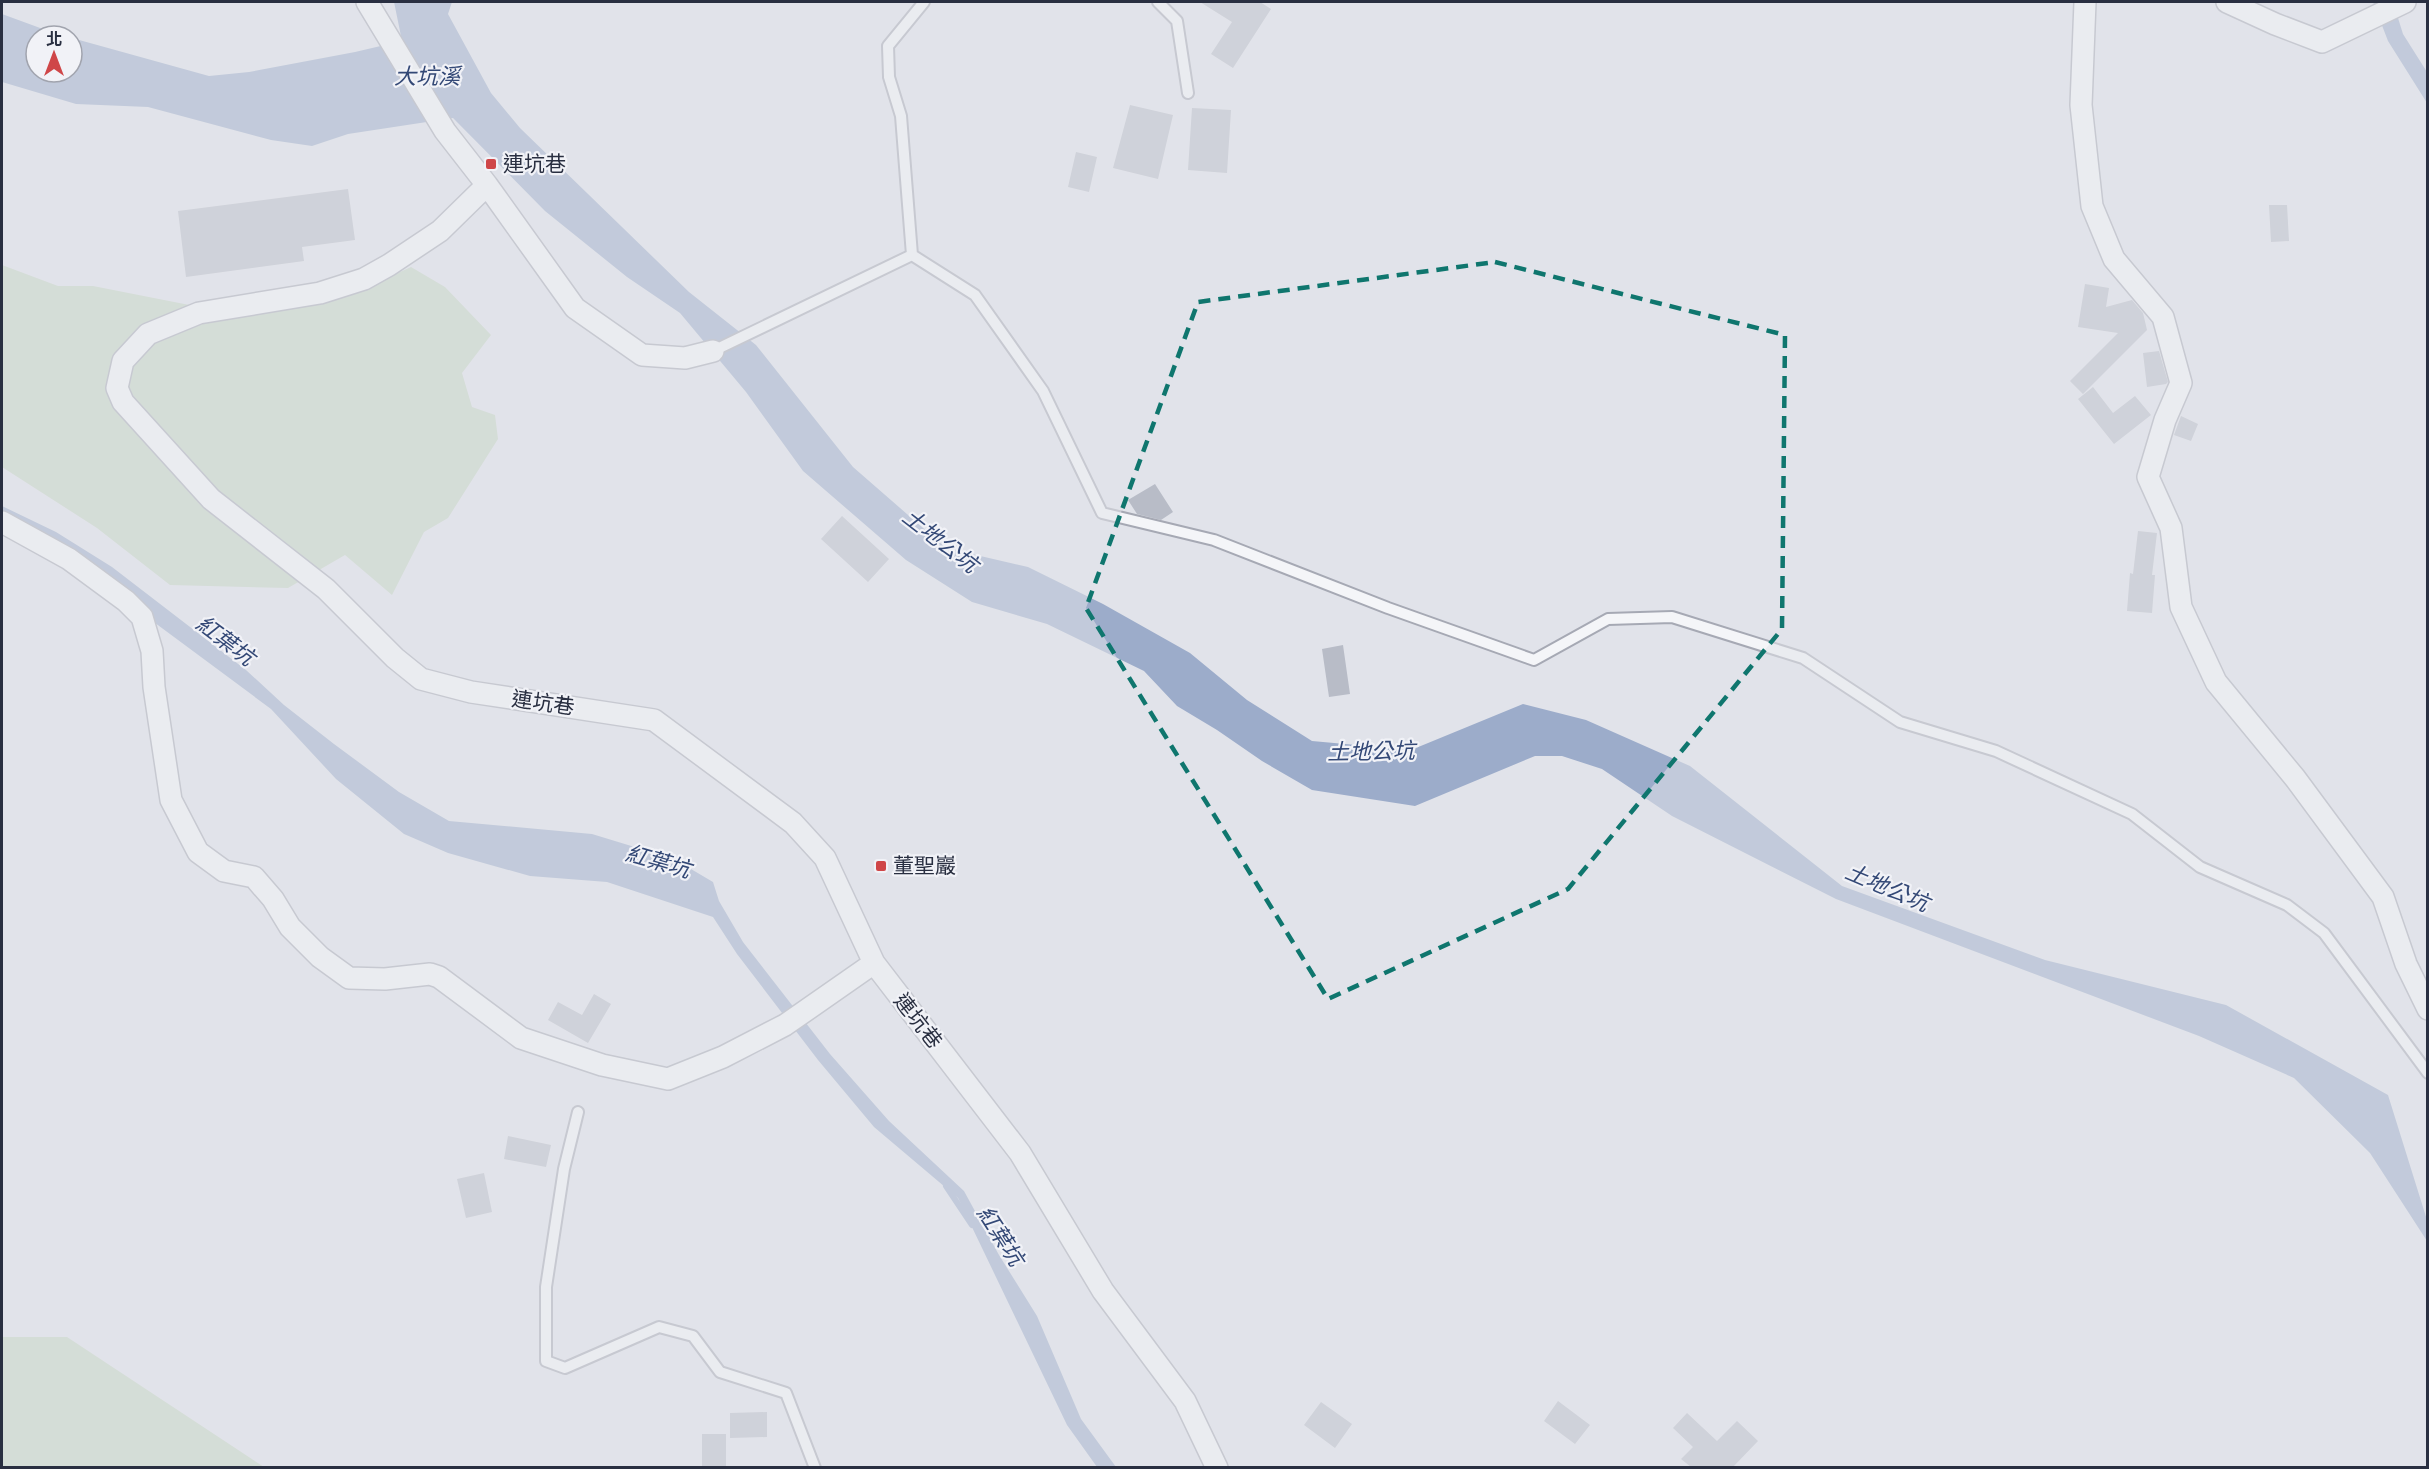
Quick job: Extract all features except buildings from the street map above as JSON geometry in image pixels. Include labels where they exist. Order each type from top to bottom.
[{"type":"street","points":[[2085,2],[2081,105],[2092,206],[2114,259],[2163,317],[2181,383],[2165,420],[2148,477],[2171,528],[2181,607],[2216,682],[2295,778],[2383,897],[2406,964],[2427,1009]]},
{"type":"street","points":[[2227,2],[2322,42],[2405,2]]},
{"type":"street","points":[[372,10],[445,130],[575,308],[642,355],[685,358],[713,351]]},
{"type":"street","name":"連坑巷","points":[[487,185],[440,231],[364,279],[320,293],[199,313],[148,334],[123,361],[117,388],[123,402],[212,499],[326,589],[395,658],[421,678],[471,692],[654,720],[793,823],[825,858],[874,963],[1020,1153],[1102,1291],[1185,1401],[1218,1467]]},
{"type":"street","points":[[2,522],[69,559],[126,601],[142,617],[152,651],[154,687],[171,800],[181,824],[198,852],[224,871],[254,877],[273,899],[290,927],[320,957],[349,978],[385,980],[414,974],[430,974],[439,977],[521,1038],[602,1065],[668,1079],[723,1057],[785,1025],[874,963]]},
{"type":"lane","points":[[912,255],[901,116],[889,77],[888,46],[924,2]]},
{"type":"lane","points":[[1158,2],[1177,21],[1188,93]]},
{"type":"lane","points":[[713,351],[912,255]]},
{"type":"lane","points":[[912,255],[975,295],[1043,391],[1102,513],[1214,540],[1388,608],[1534,660],[1608,620],[1672,617],[1803,658],[1900,722],[1996,751],[2132,814],[2200,867],[2287,905],[2324,933],[2427,1073]]},
{"type":"lane","points":[[578,1112],[564,1169],[546,1287],[546,1361],[566,1368],[659,1327],[693,1336],[720,1372],[786,1393],[814,1467]]},
{"type":"highlighted area","points":[[1495,262],[1785,335],[1782,629],[1568,889],[1328,999],[1086,608],[1198,302]]},
{"type":"green space","points":[[2,265],[58,286],[93,286],[235,314],[369,286],[411,267],[445,287],[491,335],[462,373],[472,407],[495,415],[498,439],[448,518],[424,532],[392,595],[345,555],[288,588],[170,585],[97,528],[2,467]]},
{"type":"green space","points":[[2,1337],[67,1337],[264,1467],[2,1467]]},
{"type":"water","name":"大坑溪","points":[[394,2],[452,2],[448,14],[491,93],[520,128],[689,292],[756,345],[853,467],[946,548],[1028,567],[1103,604],[1190,653],[1247,700],[1312,741],[1411,750],[1523,704],[1586,720],[1690,766],[1842,886],[2045,960],[2226,1005],[2388,1095],[2427,1220],[2427,1241],[2370,1153],[2294,1078],[2199,1036],[1836,899],[1672,816],[1602,769],[1562,756],[1535,756],[1415,806],[1312,790],[1177,706],[1144,671],[1047,624],[972,602],[906,560],[803,471],[746,392],[680,313],[627,277],[545,211],[453,118],[348,134],[312,146],[271,140],[148,107],[76,104],[2,82],[2,14],[29,24],[24,24],[24,84],[84,84],[84,41],[209,76],[249,72],[402,41]]},
{"type":"water","points":[[2373,2],[2393,2],[2403,34],[2427,72],[2427,103],[2388,41]]},
{"type":"water","points":[[2,506],[56,532],[112,567],[246,670],[284,705],[334,744],[399,792],[449,821],[592,834],[674,859],[713,882],[719,901],[743,942],[830,1054],[889,1121],[964,1191],[999,1255],[1037,1316],[1081,1419],[1116,1467],[1097,1467],[1067,1425],[958,1198],[874,1127],[818,1060],[737,954],[713,917],[607,882],[530,876],[448,853],[404,834],[336,779],[271,709],[147,617],[2,524]]},
{"type":"waterway","name":"紅葉坑","points":[[946,1186],[972,1225]]},
{"type":"place","name":"連坑巷","points":[[491,164]]},
{"type":"place","name":"董聖巖","points":[[881,866]]},
{"type":"water label","name":"土地公坑","points":[[940,541]]},
{"type":"water label","name":"土地公坑","points":[[1371,752]]},
{"type":"water label","name":"土地公坑","points":[[1887,888]]}]
